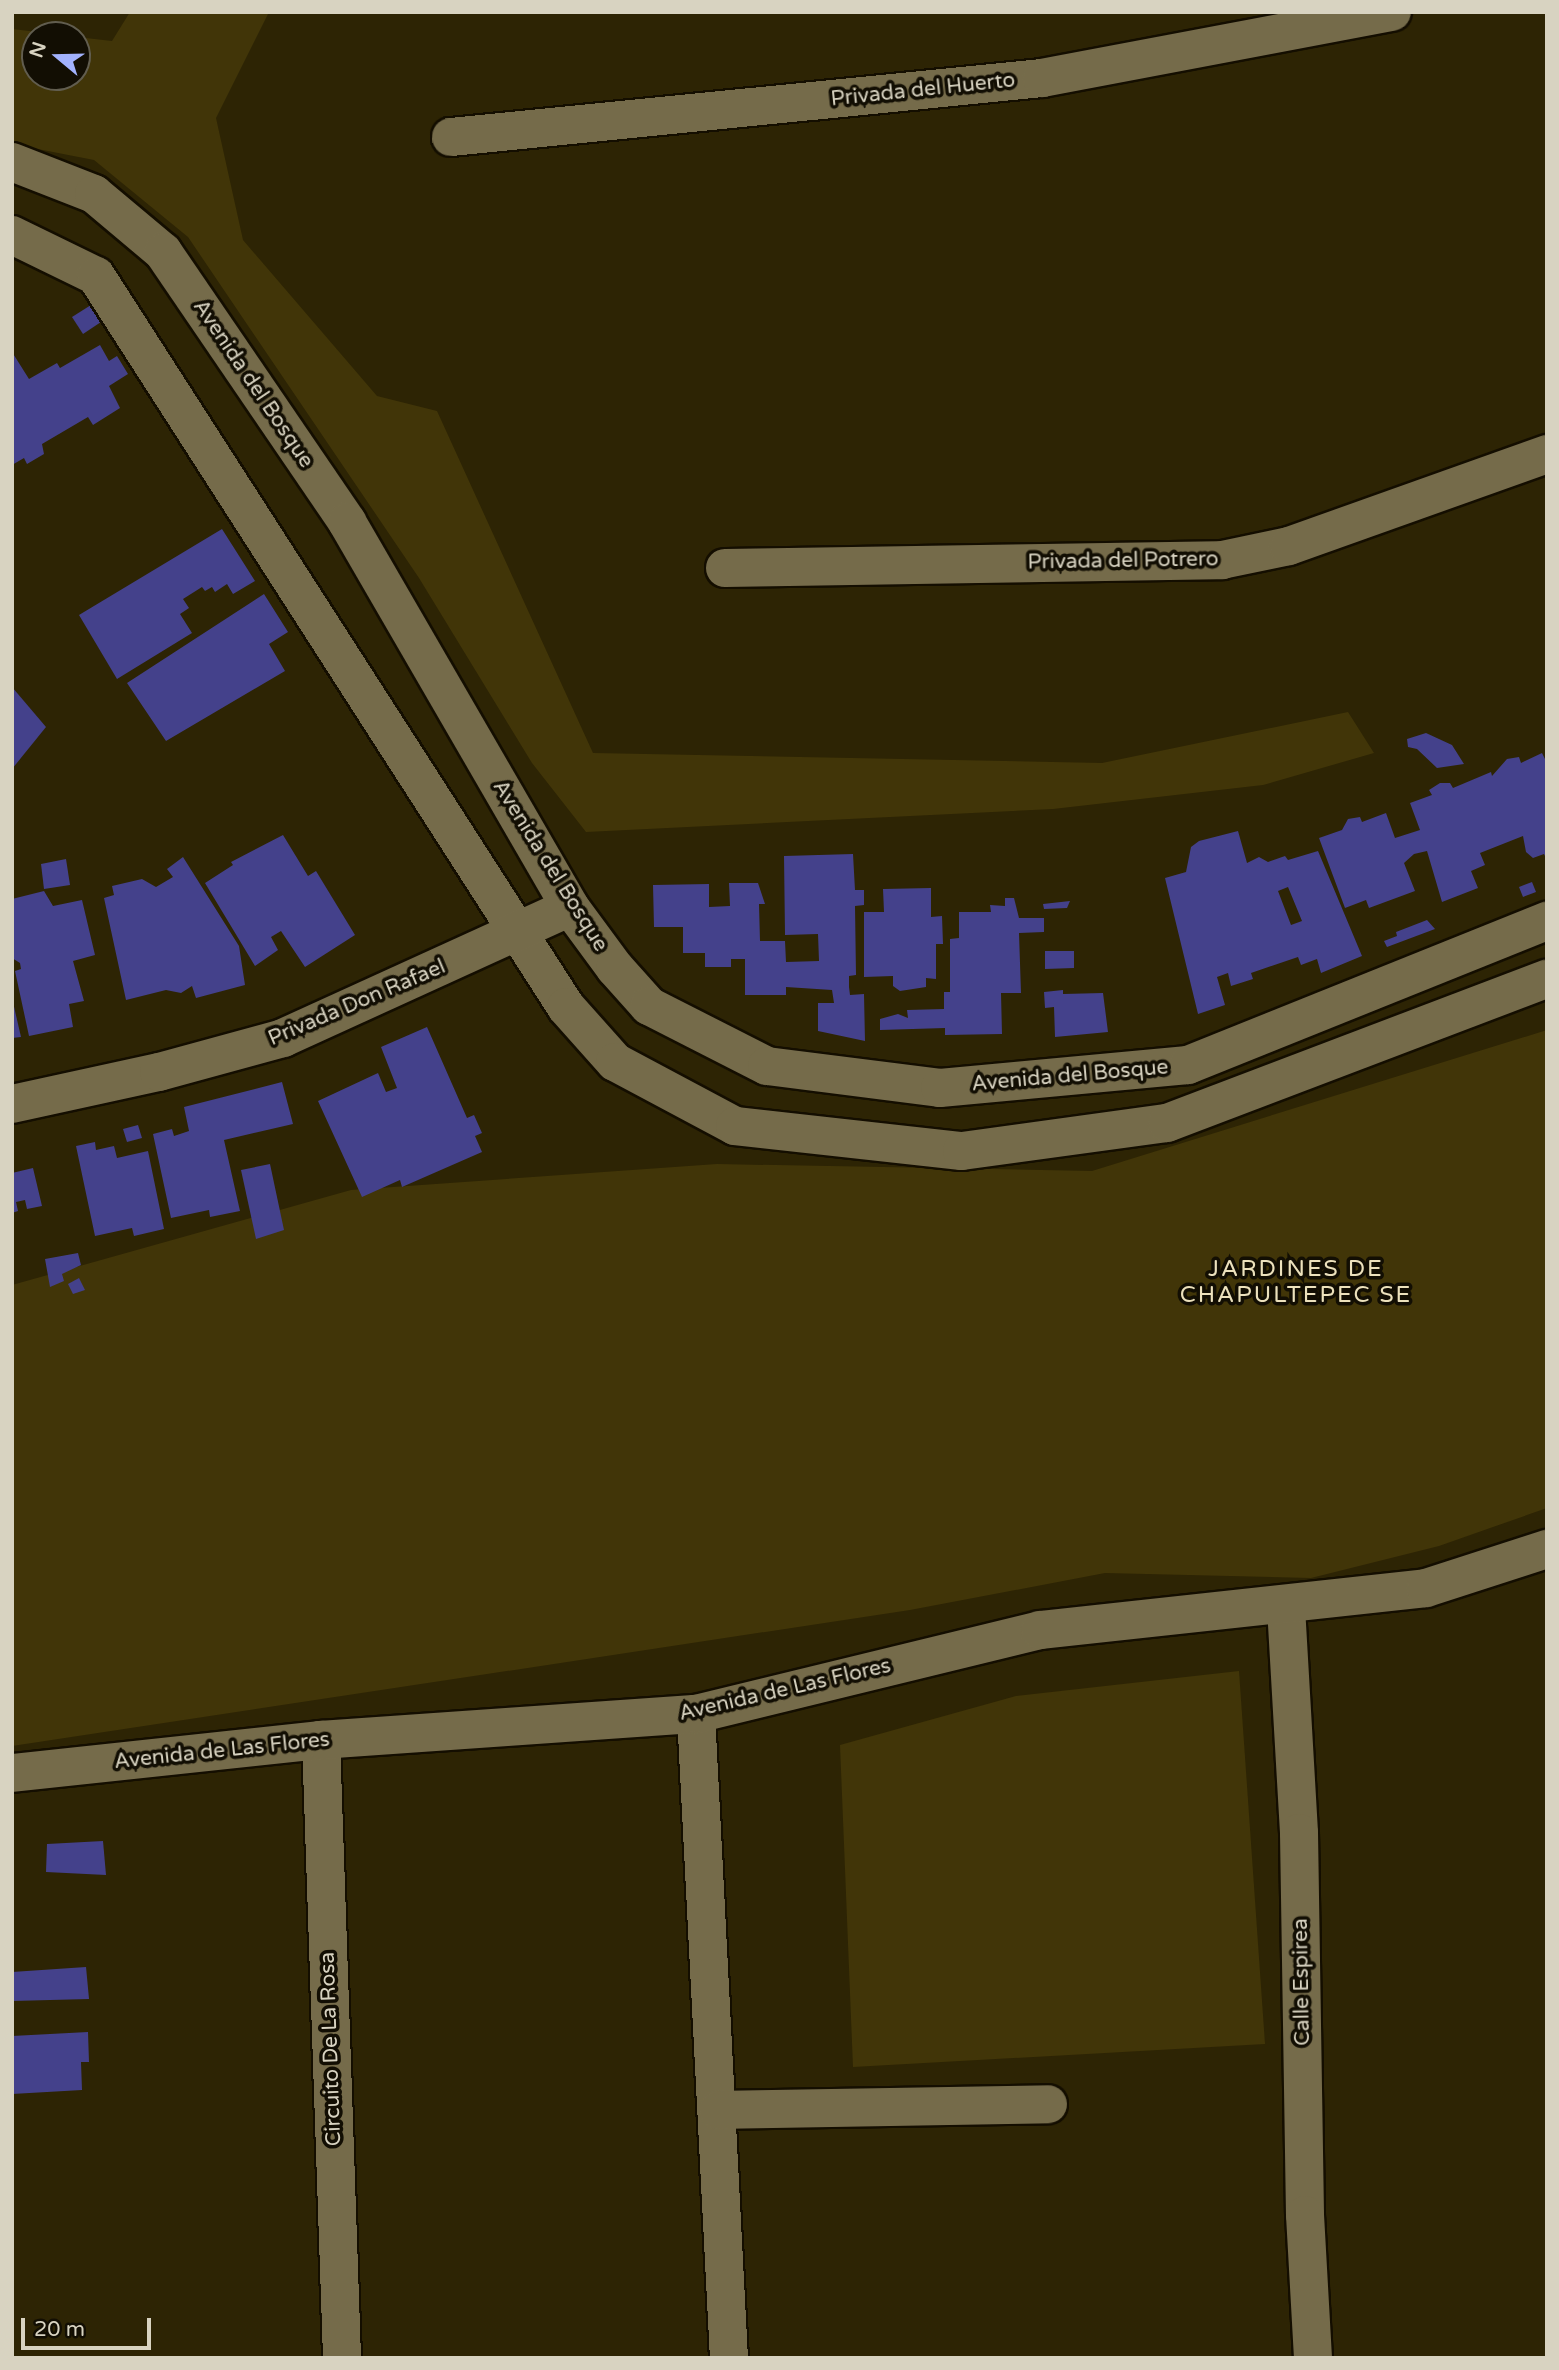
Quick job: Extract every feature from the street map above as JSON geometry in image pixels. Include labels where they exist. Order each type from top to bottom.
[{"type":"street","name":"Privada del Huerto","points":[[451,137],[1042,78],[1392,12]]},
{"type":"street","name":"Avenida del Bosque","points":[[12,162],[94,194],[163,252],[347,522],[570,907],[649,1006],[767,1066],[940,1088],[1188,1065],[1547,921]]},
{"type":"street","points":[[12,235],[96,276],[514,931],[566,1007],[615,1062],[735,1126],[962,1151],[1167,1123],[1547,979]]},
{"type":"street","name":"Privada del Potrero","points":[[725,568],[1222,560],[1289,546],[1547,454]]},
{"type":"street","name":"Privada Don Rafael","points":[[12,1104],[159,1072],[283,1038],[570,907]]},
{"type":"street","name":"Avenida de Las Flores","points":[[12,1773],[321,1740],[696,1714],[1040,1630],[1286,1607],[1426,1588],[1547,1549]]},
{"type":"street","name":"Calle Espirea","points":[[1286,1607],[1300,1833],[1312,2358]]},
{"type":"street","points":[[696,1714],[729,2358]]},
{"type":"street","name":"Circuito De La Rosa","points":[[321,1740],[342,2358]]},
{"type":"street","points":[[718,2110],[1048,2104]]},
{"type":"shaded area","points":[[130,12],[269,12],[216,118],[243,240],[377,396],[437,411],[593,753],[1102,763],[1348,712],[1374,753],[1263,785],[1053,809],[586,832],[532,763],[419,578],[188,237],[94,160],[12,144],[12,29],[21,30],[21,91],[91,91],[91,39],[112,41]]},
{"type":"shaded area","points":[[1547,1030],[1547,1508],[1439,1546],[1311,1578],[1105,1573],[910,1610],[12,1746],[12,1285],[351,1190],[717,1164],[1092,1171]]},
{"type":"shaded area","points":[[1239,1671],[1265,2044],[853,2067],[840,1745],[1016,1696]]},
{"type":"building","points":[[91,305],[101,322],[83,334],[72,317]]},
{"type":"building","points":[[100,345],[109,361],[117,356],[128,374],[109,386],[120,408],[93,425],[88,417],[42,444],[44,454],[27,464],[24,458],[12,465],[12,352],[29,379],[57,363],[60,368]]},
{"type":"building","points":[[222,529],[255,581],[233,594],[227,584],[215,592],[212,587],[205,591],[202,587],[183,599],[189,608],[180,614],[192,633],[117,679],[79,615]]},
{"type":"building","points":[[264,594],[288,632],[269,644],[285,671],[166,741],[127,683]]},
{"type":"building","points":[[12,687],[46,727],[12,769]]},
{"type":"building","points":[[1426,733],[1452,745],[1464,764],[1437,768],[1417,749],[1408,747],[1407,739]]},
{"type":"building","points":[[1542,753],[1547,763],[1547,860],[1544,854],[1533,858],[1526,852],[1523,836],[1480,853],[1485,865],[1471,871],[1478,888],[1442,902],[1427,851],[1414,854],[1404,863],[1415,891],[1369,908],[1366,900],[1345,908],[1319,838],[1342,830],[1348,819],[1360,817],[1362,822],[1386,813],[1395,838],[1420,830],[1410,803],[1432,795],[1429,790],[1440,783],[1450,783],[1453,788],[1491,772],[1492,776],[1507,759],[1519,757],[1521,763]]},
{"type":"building","points":[[1238,831],[1247,863],[1259,857],[1268,862],[1285,856],[1288,860],[1318,851],[1362,956],[1321,973],[1317,959],[1301,965],[1298,957],[1251,973],[1253,979],[1231,986],[1228,973],[1217,977],[1225,1005],[1198,1014],[1165,878],[1186,872],[1191,847],[1199,841]],"holes":[[[1288,887],[1302,921],[1291,925],[1278,891]]]},
{"type":"building","points":[[283,835],[308,876],[316,871],[355,935],[305,967],[281,931],[271,937],[278,950],[255,966],[205,883],[233,865],[231,862]]},
{"type":"building","points":[[853,854],[855,890],[864,890],[864,905],[855,906],[856,975],[849,976],[849,987],[850,995],[864,994],[865,1041],[818,1031],[818,1003],[834,1003],[832,990],[786,987],[786,995],[745,995],[745,959],[731,959],[731,967],[705,967],[705,953],[683,953],[683,927],[654,927],[653,885],[709,884],[709,907],[730,906],[729,883],[758,883],[765,904],[759,904],[760,941],[785,941],[786,962],[819,961],[818,934],[785,935],[784,856]]},
{"type":"building","points":[[183,857],[239,946],[245,985],[196,998],[192,986],[181,993],[166,990],[126,1000],[104,898],[114,895],[112,886],[142,879],[156,887],[173,877],[167,869]]},
{"type":"building","points":[[66,859],[70,885],[44,889],[41,864]]},
{"type":"building","points":[[1532,882],[1536,892],[1523,897],[1519,887]]},
{"type":"building","points":[[931,888],[931,917],[942,916],[943,944],[936,944],[936,979],[926,978],[926,987],[900,991],[893,986],[893,976],[864,977],[864,912],[884,912],[883,889]]},
{"type":"building","points":[[44,891],[53,906],[82,900],[95,955],[73,961],[84,1001],[69,1004],[73,1027],[29,1036],[15,971],[21,969],[20,963],[12,958],[12,899]]},
{"type":"building","points":[[1005,898],[1014,898],[1019,918],[1044,918],[1044,932],[1019,933],[1021,993],[1001,993],[1002,1034],[945,1035],[945,1028],[880,1030],[880,1019],[898,1014],[908,1018],[907,1010],[944,1009],[944,992],[950,992],[950,939],[959,938],[959,912],[991,912],[990,905],[1005,906]]},
{"type":"building","points":[[1070,901],[1067,908],[1044,909],[1043,904]]},
{"type":"building","points":[[1427,920],[1435,929],[1387,947],[1384,941],[1397,936],[1396,932]]},
{"type":"building","points":[[1045,951],[1074,951],[1074,968],[1045,969]]},
{"type":"building","points":[[1063,990],[1063,994],[1103,993],[1108,1032],[1055,1037],[1054,1007],[1045,1008],[1044,992]]},
{"type":"building","points":[[12,998],[21,1037],[12,1038]]},
{"type":"building","points":[[427,1027],[467,1118],[474,1115],[482,1133],[475,1136],[482,1152],[402,1187],[400,1180],[362,1197],[318,1101],[378,1073],[386,1092],[397,1088],[381,1047]]},
{"type":"building","points":[[282,1082],[293,1124],[224,1140],[240,1211],[210,1217],[209,1210],[171,1218],[153,1134],[172,1129],[174,1136],[189,1131],[184,1107]]},
{"type":"building","points":[[138,1125],[142,1138],[127,1142],[123,1129]]},
{"type":"building","points":[[95,1142],[96,1150],[114,1146],[117,1158],[148,1151],[164,1229],[134,1236],[132,1228],[95,1236],[76,1146]]},
{"type":"building","points":[[270,1164],[284,1230],[256,1239],[241,1170]]},
{"type":"building","points":[[33,1168],[42,1206],[27,1209],[25,1200],[16,1202],[18,1211],[12,1213],[12,1173]]},
{"type":"building","points":[[78,1253],[81,1265],[62,1274],[64,1281],[50,1287],[45,1259]]},
{"type":"building","points":[[79,1278],[85,1290],[73,1294],[68,1284]]},
{"type":"building","points":[[103,1841],[106,1875],[46,1872],[47,1844]]},
{"type":"building","points":[[86,1967],[89,1999],[12,2001],[12,1972]]},
{"type":"building","points":[[88,2032],[89,2062],[81,2062],[82,2090],[12,2094],[12,2036]]},
{"type":"district","name":"JARDINES DE CHAPULTEPEC SE","points":[[1296,1282]]}]
